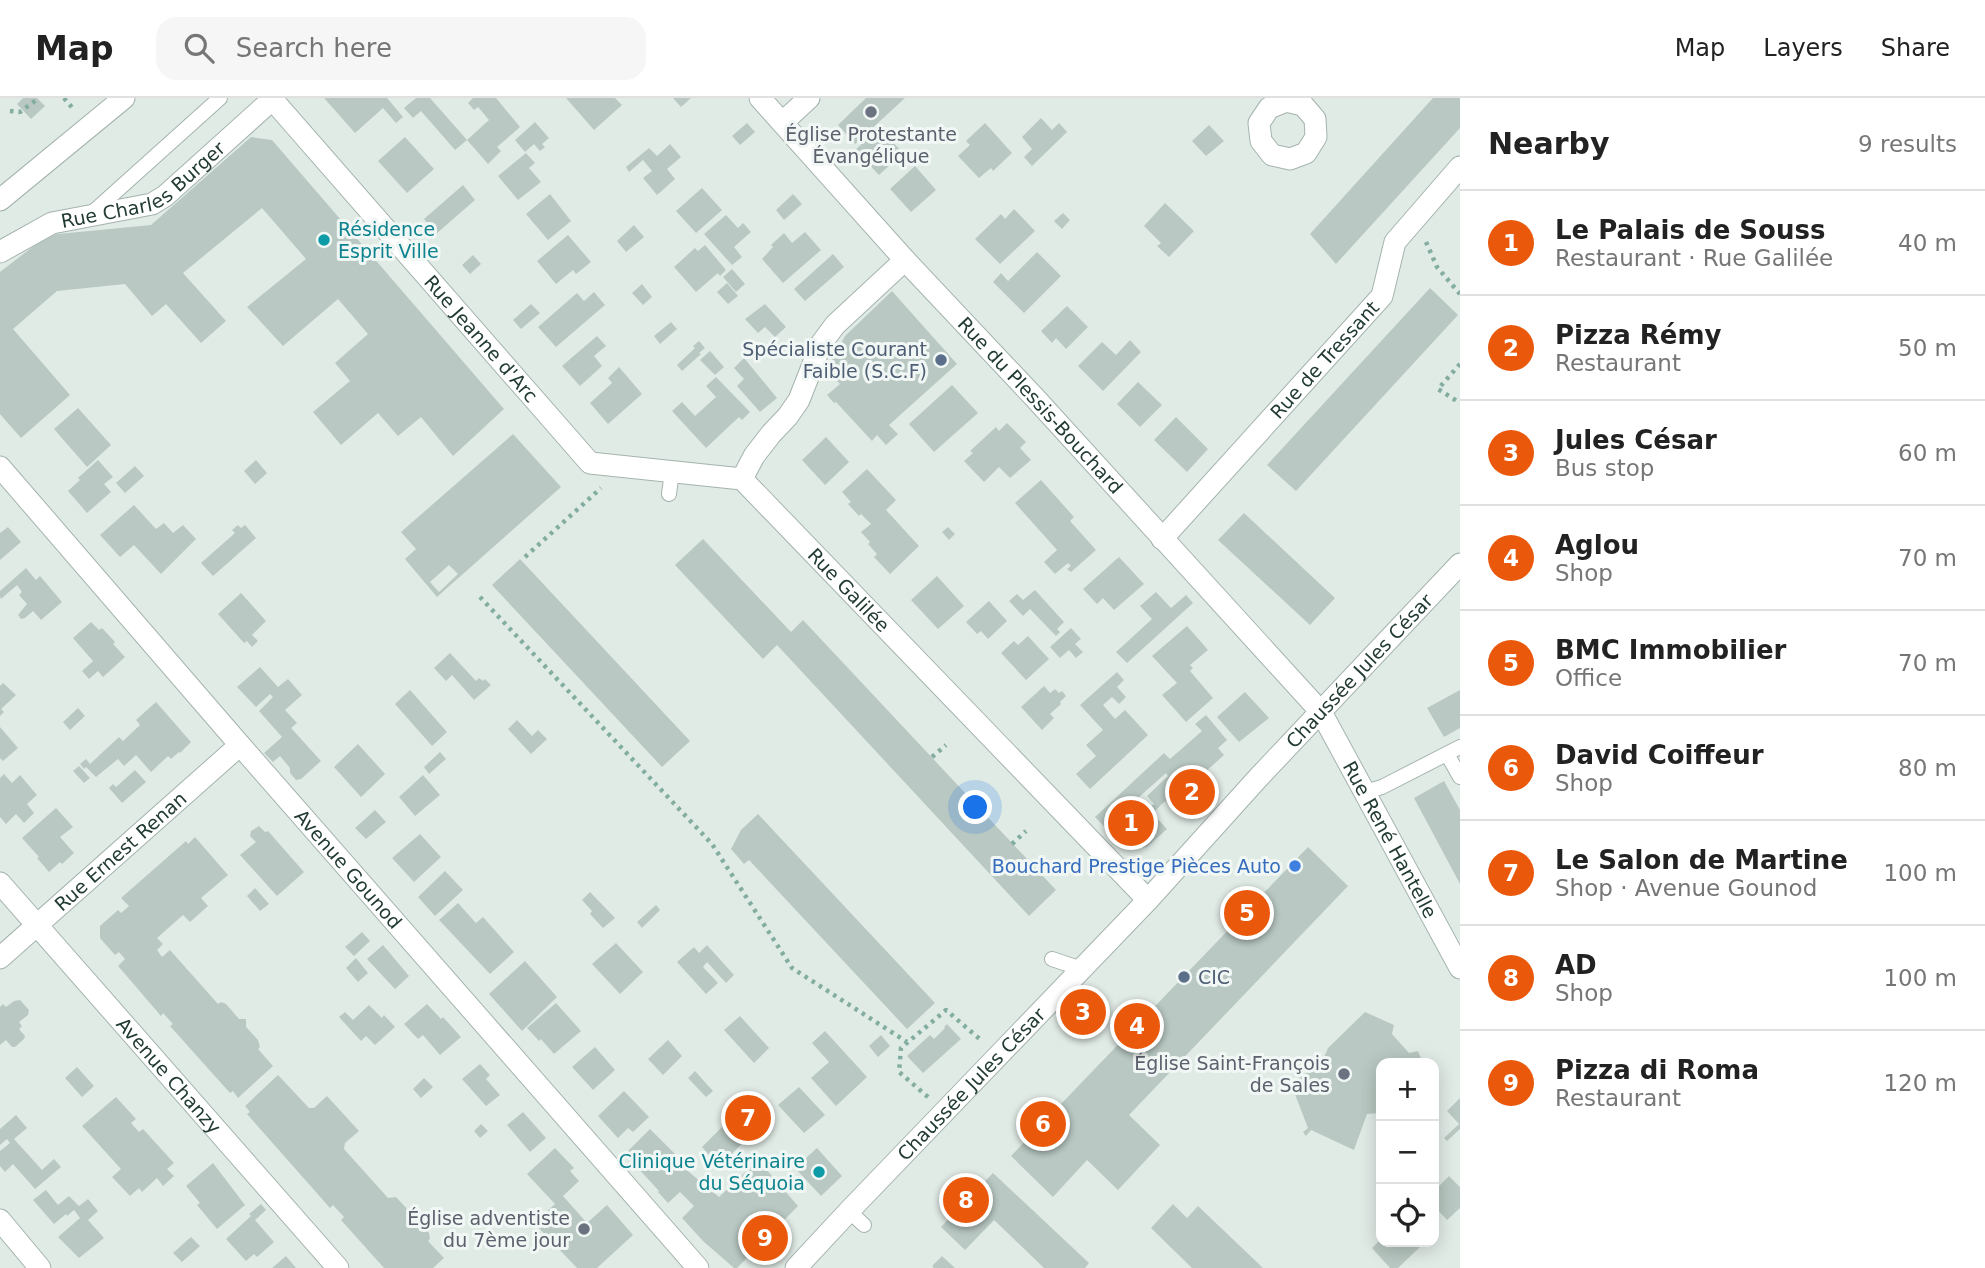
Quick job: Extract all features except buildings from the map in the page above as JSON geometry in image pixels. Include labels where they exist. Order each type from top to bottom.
[{"type":"street","points":[[0,200],[124,98]]},
{"type":"street","name":"Rue du Plessis-Bouchard","points":[[760,98],[905,260],[1035,398],[1321,712]]},
{"type":"street","points":[[783,122],[809,98]]},
{"type":"street","name":"Rue Charles Burger","points":[[0,252],[52,223],[152,204],[165,196],[273,99]]},
{"type":"street","name":"Rue Jeanne d'Arc","points":[[273,99],[590,463],[742,479]]},
{"type":"street","name":"Rue de Tressant","points":[[1162,538],[1382,296],[1395,242],[1460,167]]},
{"type":"street","points":[[742,479],[754,456],[799,400],[821,344],[835,325],[905,260]]},
{"type":"street","name":"Avenue Gounod","points":[[0,467],[698,1268]]},
{"type":"street","name":"Rue Galilée","points":[[742,479],[1148,900]]},
{"type":"street","name":"Chaussée Jules César","points":[[804,1265],[857,1218],[945,1111],[1148,900],[1258,778],[1460,564]]},
{"type":"street","name":"Rue René Hantelle","points":[[1321,712],[1460,968]]},
{"type":"street","name":"Rue Ernest Renan","points":[[0,958],[240,745]]},
{"type":"street","name":"Avenue Chanzy","points":[[0,883],[338,1268]]},
{"type":"street","points":[[0,1220],[40,1268]]},
{"type":"lane","points":[[91,214],[219,98]]},
{"type":"lane","points":[[669,494],[672,471]]},
{"type":"lane","points":[[1365,792],[1454,751],[1460,777]]},
{"type":"lane","points":[[1052,959],[1082,969]]},
{"type":"path","points":[[10,111],[20,112],[39,98]]},
{"type":"path","points":[[1416,219],[1437,267],[1460,294]]},
{"type":"path","points":[[1460,364],[1438,389],[1460,403]]},
{"type":"path","points":[[525,557],[625,466]]},
{"type":"path","points":[[480,597],[712,844],[792,968],[907,1042]]},
{"type":"path","points":[[932,757],[946,745]]},
{"type":"path","points":[[1012,844],[1026,831]]},
{"type":"path","points":[[945,1111],[898,1072],[901,1048],[946,1010],[999,1055]]},
{"type":"place","name":"Église Protestante Évangélique","points":[[871,112]]},
{"type":"place","name":"Résidence Esprit Ville","points":[[324,240]]},
{"type":"place","name":"Spécialiste Courant Faible (S.C.F)","points":[[941,360]]},
{"type":"place","name":"Pizza Rémy","points":[[1192,792]]},
{"type":"place","name":"Le Palais de Souss","points":[[1131,823]]},
{"type":"place","name":"Bouchard Prestige Pièces Auto","points":[[1295,866]]},
{"type":"place","name":"BMC Immobilier","points":[[1247,913]]},
{"type":"place","name":"CIC","points":[[1184,977]]},
{"type":"place","name":"Jules César","points":[[1083,1012]]},
{"type":"place","name":"Aglou","points":[[1137,1026]]},
{"type":"place","name":"Église Saint-François de Sales","points":[[1344,1074]]},
{"type":"place","name":"Le Salon de Martine","points":[[748,1118]]},
{"type":"place","name":"David Coiffeur","points":[[1043,1124]]},
{"type":"place","name":"Clinique Vétérinaire du Séquoia","points":[[819,1172]]},
{"type":"place","name":"AD","points":[[966,1200]]},
{"type":"place","name":"Église adventiste du 7ème jour","points":[[584,1229]]},
{"type":"place","name":"Pizza di Roma","points":[[765,1238]]}]
